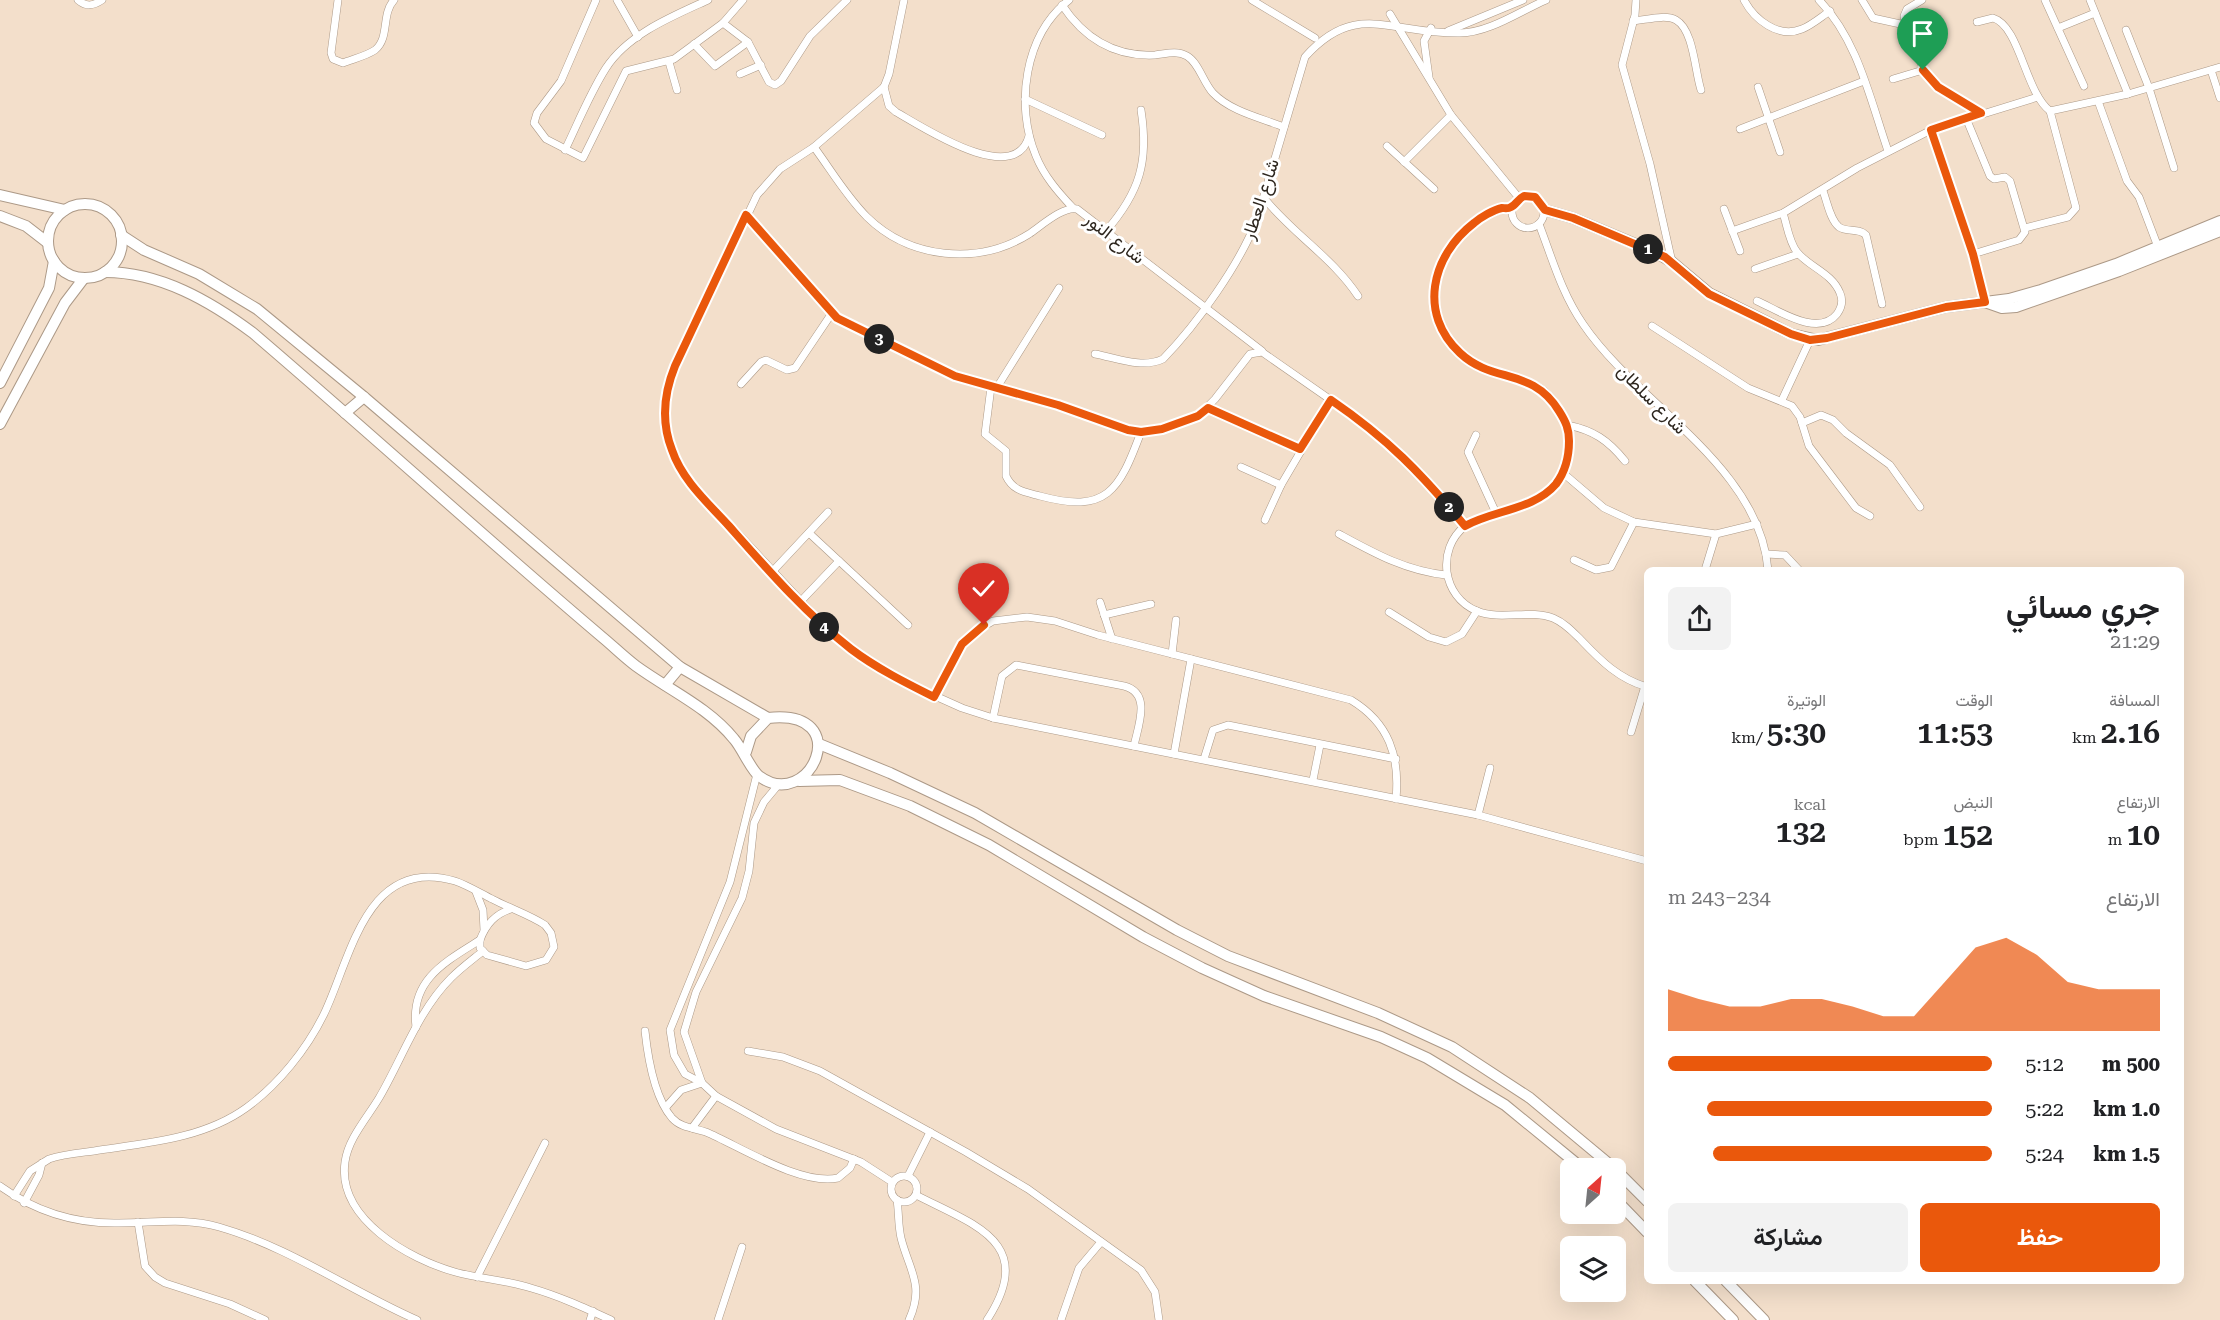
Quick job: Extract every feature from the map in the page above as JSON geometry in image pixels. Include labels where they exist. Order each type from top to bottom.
[{"type":"street","points":[[78,0],[84,5],[91,5],[102,0]]},
{"type":"street","points":[[338,0],[331,53],[333,59],[343,63],[375,50],[380,44],[387,12],[394,0]]},
{"type":"street","points":[[596,0],[561,81],[535,117],[539,132],[565,150],[582,158],[586,157],[626,71],[669,62],[723,23],[743,0]]},
{"type":"street","points":[[617,0],[638,37]]},
{"type":"street","points":[[565,150],[607,67],[638,37],[708,0]]},
{"type":"street","points":[[723,23],[748,42],[769,82],[777,84],[806,40],[847,0]]},
{"type":"street","points":[[904,0],[889,74],[884,87],[885,97],[896,112],[975,152],[1002,159],[1012,157],[1027,145],[1029,136]]},
{"type":"street","points":[[1069,0],[1062,5],[1039,39],[1027,79],[1025,99],[1029,136],[1046,175],[1073,208]]},
{"type":"street","points":[[1252,0],[1315,38]]},
{"type":"street","points":[[1445,32],[1523,0]]},
{"type":"street","points":[[1519,198],[1451,115],[1387,12],[1431,28],[1460,33],[1481,29],[1546,0]]},
{"type":"street","points":[[1636,0],[1634,21],[1622,56],[1623,72],[1650,164],[1672,262]]},
{"type":"street","points":[[1743,0],[1757,20],[1768,27],[1791,32],[1800,30],[1830,11]]},
{"type":"street","points":[[1819,0],[1830,11],[1849,42],[1888,150]]},
{"type":"street","points":[[1862,0],[1873,18],[1905,25]]},
{"type":"street","points":[[1922,0],[1907,9],[1905,25],[1923,70],[1938,87],[1981,113]]},
{"type":"street","points":[[2045,0],[2084,86]]},
{"type":"street","points":[[2090,0],[2128,94]]},
{"type":"street","points":[[1062,5],[1082,30],[1108,47],[1138,55],[1175,52],[1187,56],[1195,64],[1207,85],[1223,102],[1284,127]]},
{"type":"street","points":[[2058,28],[2095,13]]},
{"type":"street","points":[[1634,21],[1669,18],[1681,24],[1695,56],[1695,74],[1701,90]]},
{"type":"street","points":[[1977,22],[1993,18],[2005,25],[2038,97],[2050,111],[2076,208],[2072,216],[2025,228]]},
{"type":"street","points":[[1430,82],[1424,41],[1431,28]]},
{"type":"street","name":"شارع العطار","points":[[1095,354],[1154,363],[1163,359],[1173,349],[1204,306],[1245,246],[1264,198],[1305,57],[1322,29]]},
{"type":"street","points":[[2126,30],[2149,88],[2174,168]]},
{"type":"street","points":[[694,44],[715,66],[748,42]]},
{"type":"street","points":[[669,62],[677,90]]},
{"type":"street","points":[[740,75],[761,65]]},
{"type":"street","points":[[2050,111],[2128,94],[2220,67]]},
{"type":"street","points":[[1893,79],[1923,70]]},
{"type":"street","points":[[2211,70],[2220,98]]},
{"type":"street","points":[[1740,129],[1770,120],[1864,81]]},
{"type":"street","points":[[884,87],[814,147],[772,177],[746,215],[671,377],[666,402],[666,427],[672,451],[683,473],[771,573],[824,626],[853,650],[934,697],[993,717],[1478,815],[1644,860]]},
{"type":"street","points":[[1758,87],[1780,152]]},
{"type":"street","points":[[1732,231],[1783,213],[1888,150],[1931,130],[2038,97]]},
{"type":"street","points":[[1025,99],[1102,135]]},
{"type":"street","points":[[2098,101],[2127,181],[2138,194],[2158,247]]},
{"type":"street","points":[[1106,231],[1123,211],[1136,188],[1143,162],[1145,136],[1141,110]]},
{"type":"street","points":[[1404,162],[1451,115]]},
{"type":"street","points":[[1966,118],[1990,176],[1994,179],[2005,177],[2010,181],[2025,228],[2024,235],[2019,240],[1973,254]]},
{"type":"street","points":[[1931,130],[1973,254],[1985,302]]},
{"type":"street","points":[[1387,146],[1434,189]]},
{"type":"street","name":"شارع النور","points":[[814,147],[867,216],[896,238],[931,251],[968,254],[1004,246],[1073,208],[1084,212],[1262,352],[1371,428],[1406,458],[1465,526]]},
{"type":"street","points":[[1823,191],[1836,224],[1843,229],[1862,231],[1866,235],[1882,304]]},
{"type":"street","points":[[0,195],[65,210]]},
{"type":"street","points":[[1519,198],[1535,197],[1545,210],[1573,218],[1672,262],[1709,294],[1791,334],[1810,340],[1827,338],[1946,307],[1985,302],[2002,308],[2016,307],[2220,231]]},
{"type":"street","points":[[1264,198],[1287,225],[1329,259],[1358,296]]},
{"type":"street","points":[[1519,198],[1513,207],[1517,224],[1528,228],[1539,224],[1545,210]]},
{"type":"street","points":[[0,383],[51,284],[54,261],[48,243],[52,224],[65,210],[79,205],[100,207],[112,216],[122,235],[144,250],[199,274],[257,309],[364,397],[680,667],[768,718],[784,717],[803,722],[812,729],[819,744],[813,765],[799,781]]},
{"type":"street","points":[[1513,207],[1500,208],[1474,223],[1451,247],[1435,280],[1433,293],[1436,314],[1440,326],[1461,354],[1492,371],[1527,381],[1543,389],[1568,425],[1569,444],[1563,473],[1556,484],[1542,495],[1465,526],[1452,543],[1446,564],[1446,575],[1454,593],[1477,611],[1496,615],[1534,615],[1552,618],[1569,627],[1612,670],[1644,686]]},
{"type":"street","points":[[1724,210],[1740,251]]},
{"type":"street","points":[[1757,301],[1808,323],[1822,323],[1834,318],[1841,309],[1840,293],[1829,278],[1798,254],[1783,213]]},
{"type":"street","points":[[746,215],[832,313],[922,361],[993,388],[1058,405],[1128,430],[1141,432],[1162,429],[1198,416],[1208,408],[1250,354],[1262,352]]},
{"type":"street","points":[[0,216],[26,226],[48,243]]},
{"type":"street","points":[[2118,268],[2158,247],[2220,221]]},
{"type":"street","name":"شارع سلطان","points":[[1539,224],[1562,284],[1582,324],[1709,457],[1746,502],[1757,524],[1767,554],[1768,567]]},
{"type":"street","points":[[105,272],[119,256],[122,235]]},
{"type":"street","points":[[1755,269],[1798,254]]},
{"type":"street","points":[[54,261],[70,275],[84,278],[105,272],[135,273],[154,278],[229,316],[253,333],[636,666],[723,725],[746,752],[757,774],[770,782],[779,784],[840,780],[910,806],[989,845],[1143,937],[1202,968],[1264,996],[1381,1037],[1427,1058],[1505,1105],[1570,1158]]},
{"type":"street","points":[[0,424],[67,299],[84,278]]},
{"type":"street","points":[[1059,288],[993,388],[985,434],[1006,451],[1006,476],[1017,490],[1068,504],[1080,504],[1103,497],[1113,489],[1125,470],[1141,432]]},
{"type":"street","points":[[741,384],[761,362],[766,360],[787,370],[795,368],[832,313]]},
{"type":"street","points":[[1652,326],[1748,388],[1782,400],[1798,412],[1806,440],[1813,452],[1856,508],[1870,516]]},
{"type":"street","points":[[1782,400],[1810,340]]},
{"type":"street","points":[[20,345],[38,354]]},
{"type":"street","points":[[345,413],[364,397]]},
{"type":"street","points":[[1265,520],[1300,449],[1331,400]]},
{"type":"street","points":[[1208,408],[1300,449]]},
{"type":"street","points":[[1803,423],[1821,415],[1833,420],[1846,433],[1894,470],[1920,507]]},
{"type":"street","points":[[1568,425],[1591,431],[1604,438],[1625,461]]},
{"type":"street","points":[[1476,435],[1471,440],[1468,452],[1496,513]]},
{"type":"street","points":[[1241,466],[1281,485]]},
{"type":"street","points":[[1563,473],[1604,508],[1634,522],[1716,534],[1757,524]]},
{"type":"street","points":[[771,573],[828,512]]},
{"type":"street","points":[[1574,560],[1596,570],[1611,567],[1634,522]]},
{"type":"street","points":[[809,533],[908,625]]},
{"type":"street","points":[[1339,534],[1397,564],[1427,573],[1446,575]]},
{"type":"street","points":[[1706,567],[1716,534]]},
{"type":"street","points":[[1767,554],[1785,555],[1796,567]]},
{"type":"street","points":[[800,602],[839,561]]},
{"type":"street","points":[[1100,602],[1112,639]]},
{"type":"street","points":[[1104,615],[1151,604]]},
{"type":"street","points":[[1389,612],[1429,637],[1446,642],[1462,634],[1477,611]]},
{"type":"street","points":[[934,697],[962,644],[976,631],[993,621],[1027,617],[1041,618],[1112,639],[1351,700],[1381,724],[1396,759],[1396,799]]},
{"type":"street","points":[[1172,654],[1176,620]]},
{"type":"street","points":[[1174,754],[1191,659]]},
{"type":"street","points":[[993,717],[1002,676],[1010,667],[1016,665],[1124,686],[1135,691],[1141,702],[1134,746]]},
{"type":"street","points":[[665,685],[680,667]]},
{"type":"street","points":[[1631,732],[1644,693]]},
{"type":"street","points":[[746,752],[751,736],[768,718]]},
{"type":"street","points":[[1204,759],[1210,735],[1222,725],[1396,759]]},
{"type":"street","points":[[819,744],[890,773],[975,813],[1177,930],[1228,956],[1378,1013],[1452,1047],[1530,1098],[1602,1158]]},
{"type":"street","points":[[1313,780],[1320,745]]},
{"type":"street","points":[[1478,815],[1490,768]]},
{"type":"street","points":[[757,774],[730,882],[706,946],[670,1030],[674,1055],[685,1074],[702,1083],[716,1096],[776,1129],[854,1158],[892,1182]]},
{"type":"street","points":[[702,1083],[684,1032],[696,992],[742,898],[749,871],[754,824],[764,802],[779,784]]},
{"type":"street","points":[[14,1196],[25,1176],[42,1162],[57,1156],[192,1134],[237,1114],[260,1097],[305,1046],[324,1015],[360,925],[383,895],[400,885],[428,878],[457,882],[548,929],[554,942],[553,952],[542,963],[526,966],[487,955],[483,951],[480,940]]},
{"type":"street","points":[[476,891],[483,910],[484,930]]},
{"type":"street","points":[[416,1027],[416,1003],[425,982],[442,963],[480,940],[484,930],[495,917],[511,909]]},
{"type":"street","points":[[706,946],[717,953]]},
{"type":"street","points":[[483,951],[451,978],[416,1027],[386,1086],[349,1146],[345,1164],[345,1183],[358,1211],[395,1243],[428,1263],[477,1277],[529,1287],[611,1320]]},
{"type":"street","points":[[670,1030],[684,1032]]},
{"type":"street","points":[[645,1032],[651,1069],[666,1107],[677,1122],[763,1161],[822,1177],[833,1179],[843,1175],[850,1168],[854,1158]]},
{"type":"street","points":[[748,1051],[783,1057],[807,1065],[1021,1184],[1135,1264],[1147,1277],[1158,1300],[1160,1320]]},
{"type":"street","points":[[666,1107],[681,1090],[702,1083]]},
{"type":"street","points":[[692,1128],[716,1096]]},
{"type":"street","points":[[908,1176],[930,1132]]},
{"type":"street","points":[[477,1277],[545,1143]]},
{"type":"street","points":[[24,1203],[39,1175],[42,1162]]},
{"type":"street","points":[[892,1182],[901,1176],[908,1176],[915,1182],[916,1195]]},
{"type":"street","points":[[1626,1180],[1644,1198]]},
{"type":"street","points":[[892,1182],[891,1192],[897,1200],[901,1239],[916,1282],[915,1303],[909,1320]]},
{"type":"street","points":[[0,1186],[24,1203],[72,1220],[120,1224],[179,1219],[234,1232],[288,1254],[417,1320]]},
{"type":"street","points":[[897,1200],[907,1202],[916,1195]]},
{"type":"street","points":[[916,1195],[987,1232],[997,1244],[1005,1267],[1005,1283],[1000,1300],[987,1320]]},
{"type":"street","points":[[1626,1210],[1644,1229]]},
{"type":"street","points":[[138,1222],[145,1266],[155,1277],[165,1283],[221,1301],[265,1320]]},
{"type":"street","points":[[1061,1320],[1079,1268],[1101,1242]]},
{"type":"street","points":[[718,1320],[742,1247]]},
{"type":"street","points":[[1698,1284],[1733,1320]]},
{"type":"street","points":[[1729,1284],[1764,1320]]},
{"type":"street","points":[[590,1320],[593,1311]]},
{"type":"route","points":[[984,625],[962,644],[934,697],[904,682],[853,650],[824,626],[771,573],[691,483],[677,463],[668,439],[665,414],[671,377],[746,215],[837,318],[955,376],[1058,405],[1128,430],[1141,432],[1162,429],[1198,416],[1208,408],[1300,449],[1331,400],[1371,428],[1406,458],[1465,526],[1531,501],[1550,490],[1563,473],[1569,434],[1568,425],[1543,389],[1527,381],[1476,364],[1461,354],[1440,326],[1433,301],[1435,280],[1438,269],[1457,239],[1488,214],[1500,208],[1513,207],[1519,198],[1530,195],[1540,200],[1545,210],[1573,218],[1665,257],[1709,294],[1791,334],[1810,340],[1827,338],[1946,307],[1985,302],[1973,254],[1931,130],[1981,113],[1938,87],[1923,70]]}]
